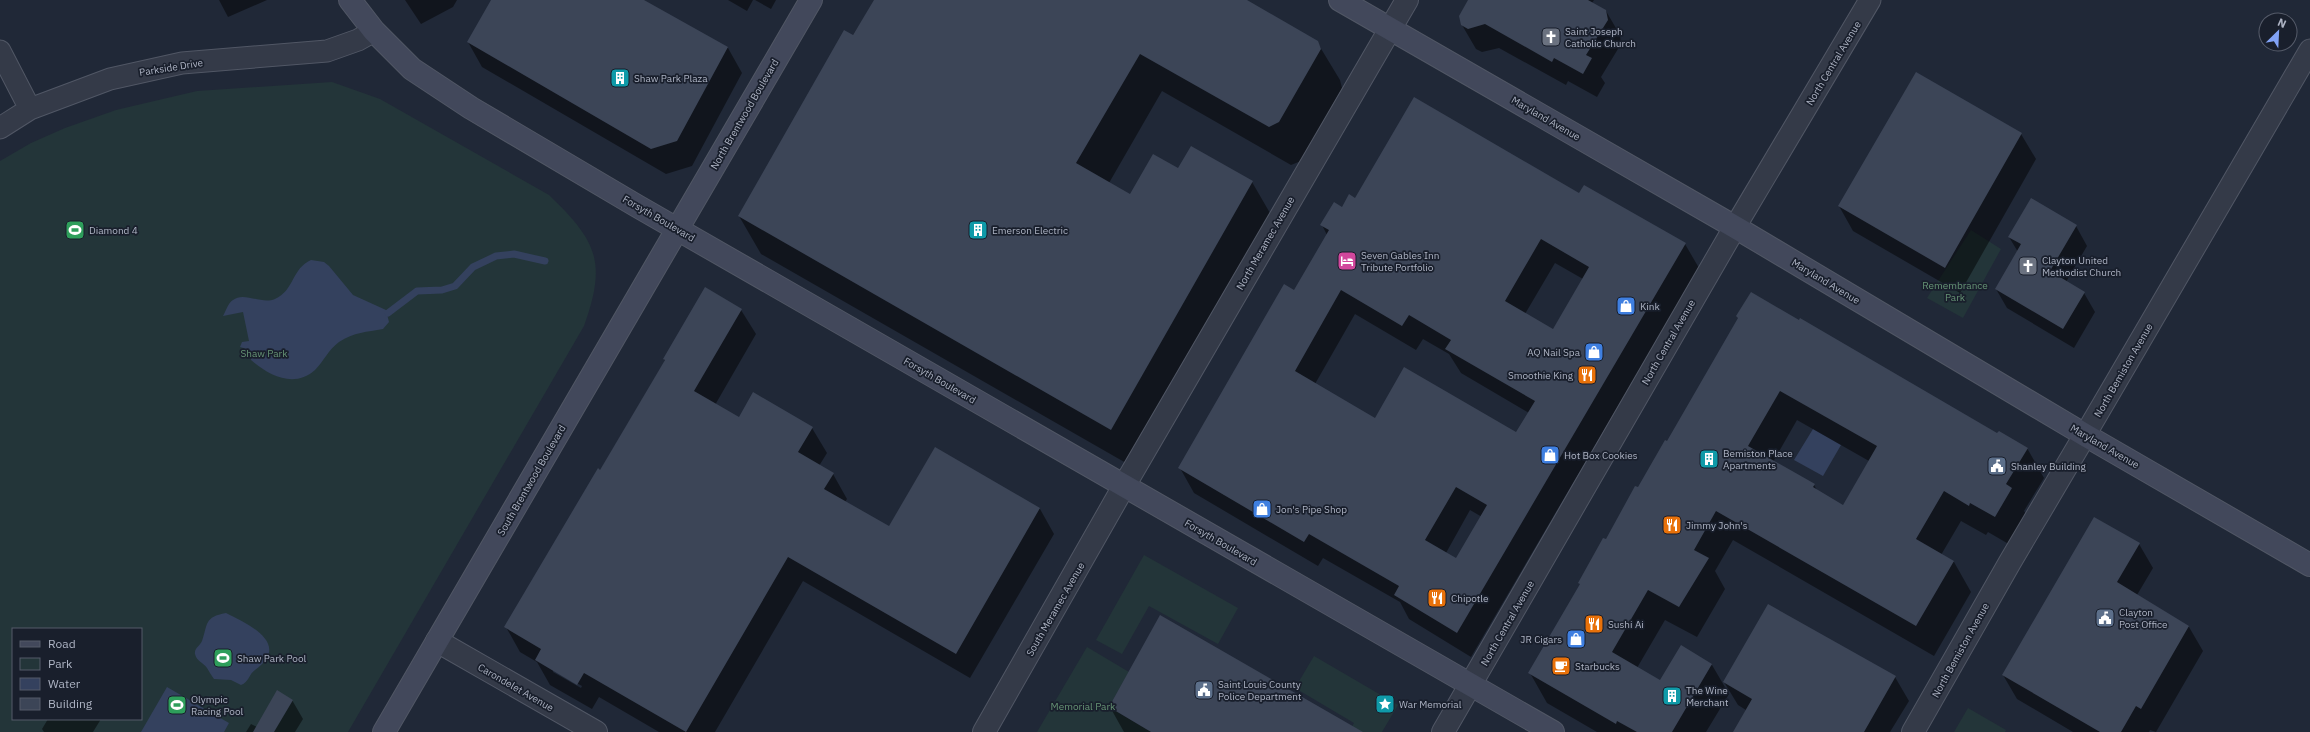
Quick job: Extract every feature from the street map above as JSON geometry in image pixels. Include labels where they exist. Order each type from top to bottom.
[{"type":"main road","name":"Forsyth Boulevard","points":[[350,0],[374,31],[412,69],[520,137],[677,229],[1553,732]]},
{"type":"main road","name":"North Brentwood Boulevard","points":[[677,229],[811,0]]},
{"type":"main road","name":"Maryland Avenue","points":[[1340,0],[1735,227],[2085,435],[2310,565]]},
{"type":"main road","name":"South Brentwood Boulevard","points":[[384,732],[677,229]]},
{"type":"street","name":"North Meramec Avenue","points":[[1124,486],[1407,0]]},
{"type":"street","name":"North Central Avenue","points":[[1443,732],[1471,686],[1735,227],[1870,0]]},
{"type":"street","name":"Parkside Drive","points":[[0,128],[30,109],[110,79],[182,63],[327,51],[358,40],[374,31]]},
{"type":"street","name":"North Bemiston Avenue","points":[[1914,732],[2010,562],[2310,50]]},
{"type":"street","points":[[0,51],[30,109]]},
{"type":"street","name":"South Meramec Avenue","points":[[984,732],[1124,486]]},
{"type":"street","name":"Carondelet Avenue","points":[[437,641],[596,732]]},
{"type":"green space","name":"Shaw Park","points":[[332,82],[380,99],[549,195],[578,226],[587,240],[593,254],[596,269],[595,285],[584,326],[348,732],[0,732],[0,161],[31,143],[65,128],[116,110],[197,91]]},
{"type":"green space","name":"Remembrance Park","points":[[1971,230],[2001,249],[1963,318],[1927,298]]},
{"type":"green space","points":[[1144,555],[1238,608],[1218,644],[1149,606],[1122,654],[1096,640]]},
{"type":"green space","name":"Memorial Park","points":[[1087,647],[1129,672],[1109,707],[1151,732],[1037,732]]},
{"type":"green space","points":[[1314,656],[1398,705],[1382,732],[1349,732],[1354,723],[1295,688]]},
{"type":"green space","points":[[1968,708],[2006,730],[2005,732],[1954,732]]},
{"type":"water","points":[[311,260],[324,262],[329,266],[353,295],[386,310],[389,322],[383,329],[355,334],[339,342],[332,348],[315,370],[307,376],[299,379],[282,378],[265,371],[258,366],[251,360],[250,350],[240,347],[242,342],[249,341],[243,312],[223,316],[230,303],[237,298],[247,297],[264,300],[275,299],[286,291],[300,268]]},
{"type":"water","points":[[1813,429],[1841,445],[1823,476],[1794,460]]},
{"type":"water","points":[[226,613],[255,629],[268,643],[269,652],[265,661],[253,672],[244,684],[241,685],[231,680],[214,679],[205,666],[197,659],[195,654],[195,650],[202,641],[206,626],[210,619]]},
{"type":"water","name":"Olympic Racing Pool","points":[[167,687],[229,723],[224,732],[141,732]]},
{"type":"building","name":"Shaw Park Plaza","points":[[491,0],[644,0],[728,47],[677,141],[651,149],[467,42]]},
{"type":"building","name":"Emerson Electric","points":[[874,0],[1247,0],[1318,41],[1321,49],[1279,122],[1269,127],[1140,54],[1076,163],[1130,194],[1153,154],[1178,168],[1191,146],[1253,181],[1111,430],[738,216],[844,30],[853,35]]},
{"type":"building","name":"Saint Joseph Catholic Church","points":[[1468,0],[1588,0],[1606,10],[1608,20],[1586,55],[1592,58],[1583,74],[1554,58],[1552,62],[1485,24],[1468,29],[1461,25],[1459,16]]},
{"type":"building","points":[[1916,72],[2022,133],[1945,268],[1838,206]]},
{"type":"building","points":[[1414,97],[1579,193],[1584,185],[1686,243],[1457,633],[1394,595],[1399,586],[1309,534],[1304,542],[1178,468],[1284,284],[1294,290],[1329,230],[1320,225],[1334,202],[1342,207],[1349,194],[1355,198]],"holes":[[[1541,239],[1589,267],[1553,329],[1505,301]],[[1341,290],[1402,326],[1409,315],[1451,340],[1445,349],[1535,401],[1516,432],[1404,367],[1375,418],[1295,371]],[[1456,487],[1487,505],[1456,558],[1425,540]]]},
{"type":"building","name":"Clayton United Methodist Church","points":[[2031,198],[2077,225],[2050,271],[2085,292],[2063,329],[1995,289],[2021,244],[2008,237]]},
{"type":"building","points":[[705,287],[742,309],[694,391],[739,417],[753,392],[813,427],[798,452],[834,473],[824,489],[889,526],[935,447],[1040,508],[956,654],[788,557],[686,732],[584,673],[577,685],[535,660],[541,649],[504,627],[598,468],[600,470],[665,360],[663,359]]},
{"type":"building","name":"Bemiston Place Apartments","points":[[1751,292],[1799,320],[1800,318],[1997,433],[1999,431],[2028,448],[2006,484],[2012,488],[1995,517],[1970,503],[1969,506],[1944,491],[1916,539],[1954,561],[1916,626],[1716,511],[1694,550],[1709,558],[1679,607],[1648,590],[1612,652],[1660,680],[1681,645],[1712,664],[1672,732],[1637,732],[1617,721],[1616,724],[1528,673],[1580,584],[1578,583],[1603,538],[1606,539],[1635,486],[1638,487],[1665,440],[1667,441],[1738,318],[1736,316]],"holes":[[[1780,391],[1877,446],[1843,505],[1813,487],[1815,484],[1748,446]]]},
{"type":"building","name":"Clayton Post Office","points":[[2094,517],[2140,543],[2117,582],[2189,626],[2141,709],[2136,706],[2121,732],[2100,732],[2002,675]]},
{"type":"building","points":[[1768,604],[1896,676],[1864,732],[1733,732],[1752,699],[1723,682]]},
{"type":"building","name":"Saint Louis County Police Department","points":[[1160,615],[1363,732],[1151,732],[1109,707]]},
{"type":"building","points":[[277,690],[293,700],[274,732],[253,732]]},
{"type":"waterway","points":[[388,313],[417,291],[442,290],[455,286],[473,267],[496,256],[514,254],[545,261]]},
{"type":"place","name":"Saint Joseph Catholic Church","points":[[1551,37]]},
{"type":"place","name":"Shaw Park Plaza","points":[[620,78]]},
{"type":"place","name":"Diamond 4","points":[[75,230]]},
{"type":"place","name":"Emerson Electric","points":[[978,230]]},
{"type":"place","name":"Seven Gables Inn Tribute Portfolio","points":[[1347,261]]},
{"type":"place","name":"Clayton United Methodist Church","points":[[2028,266]]},
{"type":"place","name":"Kink","points":[[1626,306]]},
{"type":"place","name":"AQ Nail Spa","points":[[1594,352]]},
{"type":"place","name":"Smoothie King","points":[[1587,375]]},
{"type":"place","name":"Hot Box Cookies","points":[[1550,455]]},
{"type":"place","name":"Bemiston Place Apartments","points":[[1709,459]]},
{"type":"place","name":"Shanley Building","points":[[1997,466]]},
{"type":"place","name":"Jon's Pipe Shop","points":[[1262,509]]},
{"type":"place","name":"Jimmy John's","points":[[1672,525]]},
{"type":"place","name":"Chipotle","points":[[1437,598]]},
{"type":"place","name":"Clayton Post Office","points":[[2105,618]]},
{"type":"place","name":"Sushi Ai","points":[[1594,624]]},
{"type":"place","name":"JR Cigars","points":[[1576,639]]},
{"type":"place","name":"Shaw Park Pool","points":[[223,658]]},
{"type":"place","name":"Starbucks","points":[[1561,666]]},
{"type":"place","name":"Saint Louis County Police Department","points":[[1204,690]]},
{"type":"place","name":"The Wine Merchant","points":[[1672,696]]},
{"type":"place","name":"War Memorial","points":[[1385,704]]},
{"type":"place","name":"Olympic Racing Pool","points":[[177,705]]}]
